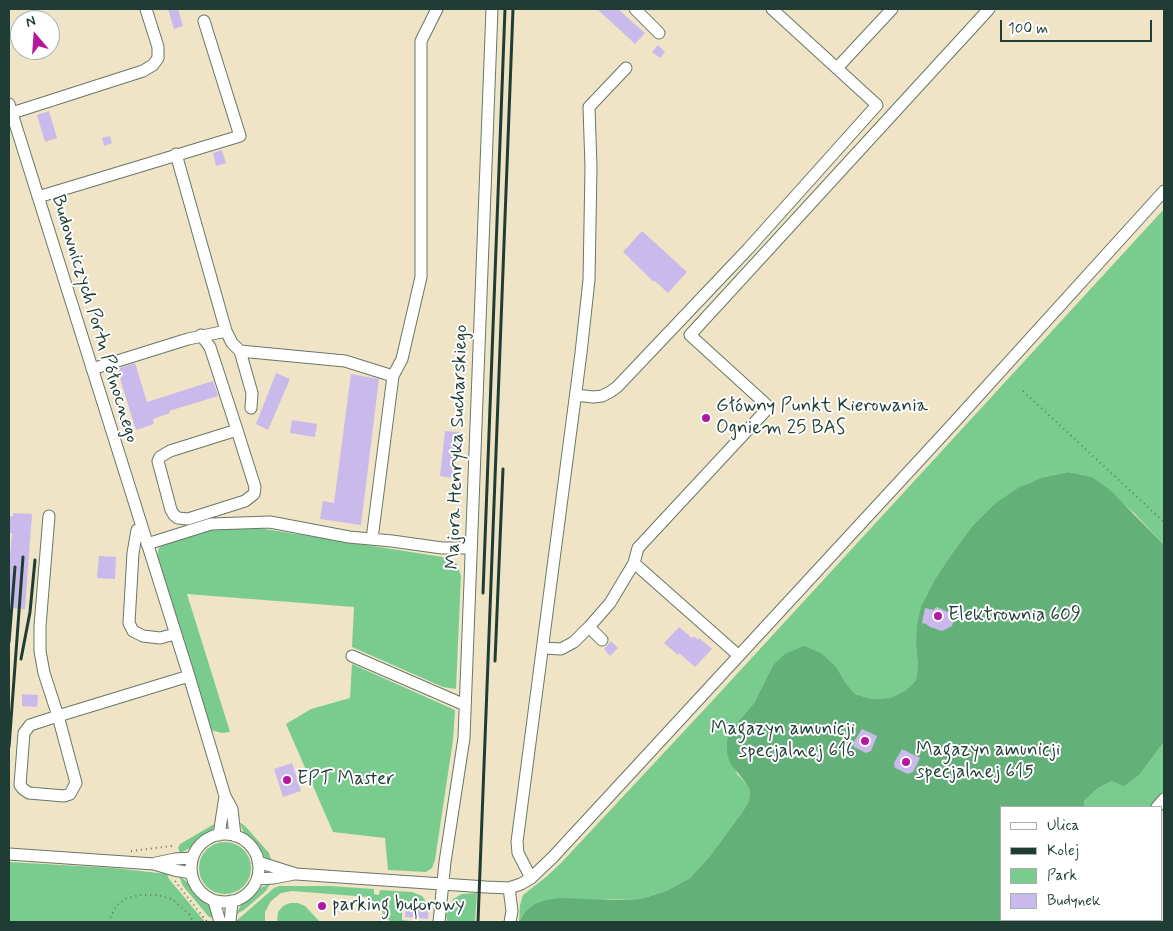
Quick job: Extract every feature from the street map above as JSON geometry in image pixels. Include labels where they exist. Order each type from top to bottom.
[{"type":"street","points":[[10,108],[136,74],[153,65],[158,58],[158,47],[146,9]]},
{"type":"street","points":[[372,539],[393,376],[402,359],[421,277],[420,41],[437,9]]},
{"type":"street","name":"Majora Henryka Sucharskiego","points":[[442,884],[464,738],[492,9]]},
{"type":"street","points":[[635,9],[658,32]]},
{"type":"street","points":[[576,395],[602,396],[617,387],[748,249],[877,105],[772,9]]},
{"type":"street","points":[[837,68],[892,9]]},
{"type":"street","points":[[543,648],[561,649],[574,642],[589,627],[610,604],[634,563],[638,548],[769,407],[690,336],[990,9]]},
{"type":"street","points":[[38,197],[240,136],[204,21]]},
{"type":"street","points":[[531,878],[518,853],[517,842],[576,395],[589,280],[590,107],[626,68]]},
{"type":"street","name":"Budowniczych Portu Północnego","points":[[10,108],[225,796],[232,809],[235,836]]},
{"type":"street","points":[[176,154],[226,330],[232,343],[240,351],[252,393],[252,408]]},
{"type":"street","points":[[258,862],[296,874],[509,888],[531,878],[553,857],[1164,191]]},
{"type":"street","points":[[92,369],[201,335],[226,330]]},
{"type":"street","points":[[201,335],[210,347],[237,430],[255,487],[254,494],[246,501],[188,519],[178,518],[172,510],[158,461],[160,457],[170,451],[237,430]]},
{"type":"street","points":[[240,351],[345,361],[393,376]]},
{"type":"street","points":[[49,516],[40,651],[44,673],[58,716],[76,783],[70,794],[64,796],[29,793],[20,785],[24,733],[30,725],[58,716],[189,676]]},
{"type":"street","points":[[147,544],[211,524],[270,522],[349,537],[442,548],[471,548]]},
{"type":"street","points":[[142,528],[137,530],[133,552],[129,623],[133,631],[143,636],[160,638],[175,634]]},
{"type":"street","points":[[634,563],[738,655]]},
{"type":"street","points":[[589,627],[602,640]]},
{"type":"street","points":[[352,656],[465,705]]},
{"type":"street","name":"Budowniczych Portu Północnego","points":[[220,835],[225,796]]},
{"type":"street","points":[[214,901],[232,901],[247,894],[257,879],[258,862],[250,846],[235,836],[220,835],[210,837],[202,842],[192,858],[191,873],[197,888],[214,901],[220,922]]},
{"type":"street","points":[[9,854],[154,864],[191,873]]},
{"type":"street","points":[[154,864],[175,859],[192,858]]},
{"type":"street","points":[[257,879],[296,874]]},
{"type":"street","points":[[439,918],[442,884]]},
{"type":"street","points":[[509,888],[512,911],[510,922]]},
{"type":"street","points":[[230,922],[232,901]]},
{"type":"path","points":[[1023,391],[1164,522]]},
{"type":"path","points":[[122,851],[172,846],[175,854]]},
{"type":"path","points":[[174,874],[178,886],[207,922]]},
{"type":"path","points":[[108,922],[117,906],[126,899],[140,895],[157,895],[172,899],[190,915],[193,922]]},
{"type":"green space","points":[[1164,209],[1164,545],[1134,513],[1092,477],[1069,472],[1044,477],[993,505],[973,525],[953,552],[935,579],[921,606],[916,645],[918,665],[916,680],[906,690],[890,698],[872,699],[855,694],[837,668],[773,665],[754,703],[730,731],[737,774],[746,783],[750,791],[749,801],[710,856],[690,878],[666,891],[641,899],[587,900],[525,912],[519,922],[520,905],[523,895],[561,863]]},
{"type":"green space","points":[[1069,472],[1092,477],[1110,490],[1164,545],[1164,742],[1140,774],[1124,786],[1112,781],[1098,788],[1084,801],[1085,806],[1000,806],[1000,921],[1022,922],[519,922],[525,912],[535,904],[546,900],[560,898],[641,899],[666,891],[690,878],[710,856],[749,801],[750,791],[746,783],[730,763],[727,753],[727,742],[730,731],[754,703],[773,665],[785,654],[804,646],[821,653],[837,668],[855,694],[872,699],[890,698],[906,690],[916,680],[918,665],[917,626],[921,606],[935,579],[973,525],[993,505],[1018,488],[1044,477]]},
{"type":"green space","points":[[217,527],[252,527],[449,558],[457,564],[461,576],[456,689],[443,687],[352,647],[354,607],[187,594],[230,732],[222,733],[211,730],[157,555],[159,548],[163,544]]},
{"type":"green space","points":[[352,664],[455,710],[453,740],[435,860],[432,868],[426,872],[388,870],[385,838],[333,832],[286,724],[311,709],[350,698]]},
{"type":"green space","points":[[1164,742],[1164,791],[1151,806],[1085,806],[1084,801],[1098,788],[1112,781],[1140,774]]},
{"type":"green space","points":[[239,822],[245,826],[269,853],[272,862],[262,855],[256,845],[244,833]]},
{"type":"green space","points":[[216,823],[212,830],[190,848],[180,853],[178,848],[180,844]]},
{"type":"green space","points":[[225,842],[235,844],[243,850],[249,858],[251,868],[249,878],[243,886],[235,892],[225,894],[215,892],[207,886],[201,878],[199,868],[201,858],[207,850],[215,844]]},
{"type":"green space","points":[[9,862],[114,868],[167,874],[169,879],[205,922],[9,922]]},
{"type":"green space","points":[[179,876],[209,906],[214,918],[209,917],[183,886]]},
{"type":"green space","points":[[270,884],[266,891],[244,910],[235,915],[242,904],[262,887]]},
{"type":"green space","points":[[279,886],[330,886],[374,889],[374,894],[379,895],[380,890],[412,892],[422,896],[429,906],[405,904],[404,909],[397,909],[397,911],[402,912],[402,920],[410,922],[391,922],[368,897],[292,891],[281,893],[271,901],[265,912],[265,922],[235,922],[274,888]]},
{"type":"green space","points":[[477,893],[475,922],[447,922],[446,912],[453,899],[462,894]]},
{"type":"green space","points":[[290,903],[298,903],[305,906],[320,922],[277,922],[278,912],[283,906]]},
{"type":"building","points":[[168,9],[178,9],[183,26],[174,29]]},
{"type":"building","points":[[597,9],[618,9],[645,33],[635,44]]},
{"type":"building","points":[[658,45],[665,52],[660,58],[652,52]]},
{"type":"building","points":[[49,111],[57,138],[45,142],[37,115]]},
{"type":"building","points":[[110,136],[112,143],[104,146],[102,138]]},
{"type":"building","points":[[222,150],[226,163],[216,166],[213,153]]},
{"type":"building","points":[[642,231],[687,272],[668,293],[623,252]]},
{"type":"building","points":[[135,363],[147,402],[213,381],[218,396],[169,411],[170,413],[153,419],[154,424],[136,430],[117,369]]},
{"type":"building","points":[[276,373],[290,379],[268,430],[256,424]]},
{"type":"building","points":[[351,374],[379,379],[361,525],[320,519],[323,501],[334,503]]},
{"type":"building","points":[[292,420],[317,424],[315,437],[290,433]]},
{"type":"building","points":[[445,431],[459,432],[454,478],[440,476]]},
{"type":"building","points":[[13,513],[32,514],[25,609],[9,608],[9,568],[12,533],[9,533],[9,516],[13,516]]},
{"type":"building","points":[[99,556],[116,557],[115,579],[97,578]]},
{"type":"building","name":"Elektrownia 609","points":[[937,607],[950,613],[954,619],[952,626],[942,631],[922,623],[925,608],[933,610]]},
{"type":"building","points":[[679,627],[692,638],[694,636],[698,640],[699,638],[712,649],[695,667],[664,643]]},
{"type":"building","points":[[611,641],[618,648],[610,656],[604,649]]},
{"type":"building","points":[[22,694],[38,695],[37,707],[22,706]]},
{"type":"building","name":"Magazyn amunicji specjalnej 616","points":[[862,729],[877,736],[871,751],[866,753],[854,747],[853,743]]},
{"type":"building","name":"Magazyn amunicji specjalnej 615","points":[[902,749],[920,758],[913,772],[908,774],[895,768],[894,763]]},
{"type":"building","name":"EPT Master","points":[[292,763],[301,791],[283,797],[274,769]]},
{"type":"building","points":[[406,905],[429,907],[428,919],[405,917]]},
{"type":"railway","points":[[483,593],[505,9]]},
{"type":"railway","points":[[478,922],[513,9]]},
{"type":"railway","points":[[495,661],[503,469]]},
{"type":"railway","points":[[9,747],[23,557]]},
{"type":"railway","points":[[21,659],[30,612],[35,560]]},
{"type":"railway","points":[[9,642],[15,567]]},
{"type":"place","name":"Główny Punkt Kierowania Ogniem 25 BAS","points":[[706,418]]},
{"type":"place","name":"Elektrownia 609","points":[[938,616]]},
{"type":"place","name":"Magazyn amunicji specjalnej 616","points":[[865,741]]},
{"type":"place","name":"Magazyn amunicji specjalnej 615","points":[[906,762]]},
{"type":"place","name":"EPT Master","points":[[287,780]]},
{"type":"place","name":"parking buforowy","points":[[322,906]]}]
